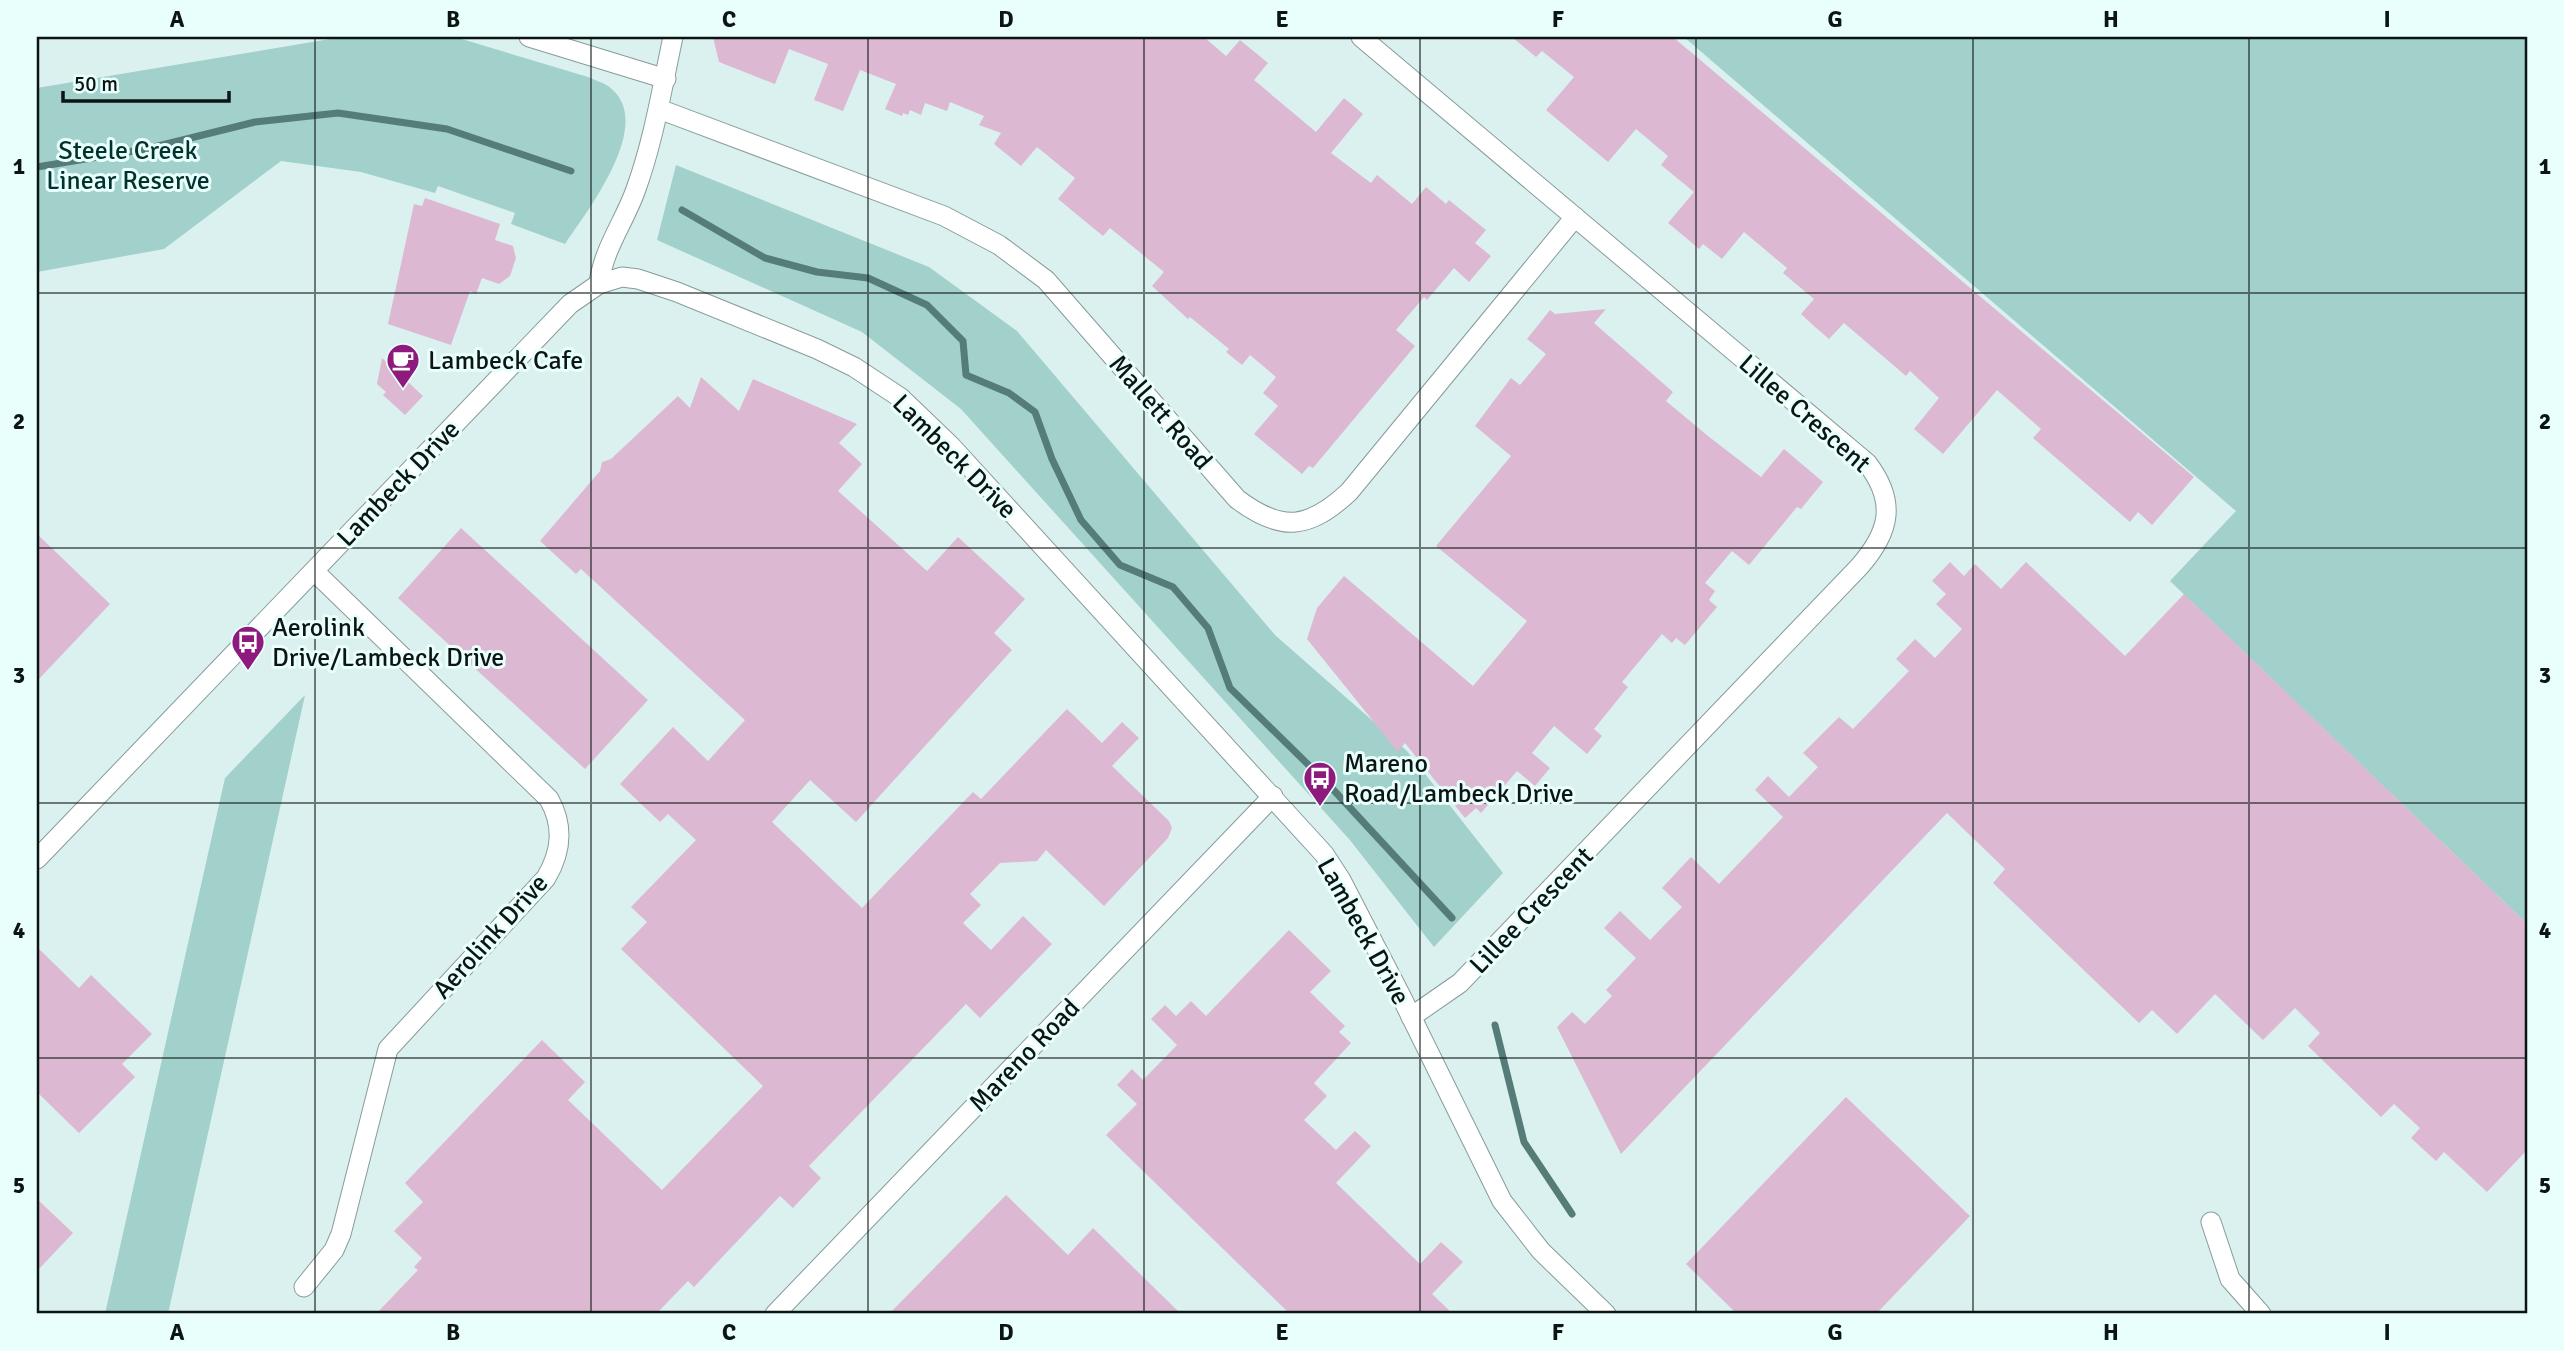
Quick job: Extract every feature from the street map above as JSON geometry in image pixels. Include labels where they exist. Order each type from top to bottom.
[{"type":"street","points":[[528,37],[666,79]]},
{"type":"street","points":[[599,284],[603,260],[633,197],[659,110],[673,37]]},
{"type":"street","name":"Lillee Crescent","points":[[1362,37],[1867,463],[1885,494],[1884,532],[1859,567],[1460,983],[1411,1017]]},
{"type":"street","name":"Mallett Road","points":[[659,110],[944,216],[999,245],[1046,280],[1237,499],[1258,516],[1284,523],[1307,522],[1327,512],[1349,492],[1575,217]]},
{"type":"street","name":"Lambeck Drive","points":[[37,859],[570,304],[599,284],[622,277],[638,278],[817,349],[885,386],[950,445],[1317,845],[1342,880],[1502,1201],[1541,1251],[1606,1314]]},
{"type":"street","name":"Aerolink Drive","points":[[304,1287],[334,1250],[341,1234],[388,1049],[546,878],[555,862],[560,828],[549,799],[314,570]]},
{"type":"street","name":"Mareno Road","points":[[775,1314],[1273,796]]},
{"type":"street","points":[[2211,1222],[2231,1279],[2261,1314]]},
{"type":"green space","name":"Steele Creek Linear Reserve","points":[[342,37],[455,37],[588,77],[608,86],[621,101],[625,121],[622,143],[614,166],[565,244],[511,224],[515,213],[438,186],[435,193],[361,172],[281,161],[164,249],[37,272],[37,88]]},
{"type":"green space","points":[[1684,37],[2527,37],[2527,924],[2170,581],[2236,511]]},
{"type":"green space","points":[[676,165],[929,267],[1017,331],[1275,635],[1407,751],[1503,873],[1434,947],[1349,839],[961,409],[862,332],[657,240]]},
{"type":"green space","points":[[305,695],[168,1314],[105,1314],[225,778]]},
{"type":"building","points":[[713,37],[1204,37],[1226,56],[1240,40],[1268,63],[1254,80],[1316,132],[1344,98],[1363,114],[1331,153],[1371,183],[1377,175],[1412,204],[1426,187],[1446,204],[1449,200],[1486,230],[1475,243],[1491,256],[1469,282],[1454,268],[1427,300],[1424,297],[1396,330],[1415,346],[1313,468],[1309,466],[1302,474],[1254,434],[1278,406],[1263,393],[1276,377],[1250,355],[1242,365],[1226,352],[1229,349],[1190,317],[1188,319],[1152,286],[1164,272],[1110,228],[1103,236],[1058,199],[1075,178],[1037,147],[1021,166],[994,144],[1001,133],[979,125],[984,116],[950,102],[947,111],[925,103],[921,115],[910,110],[908,115],[903,113],[902,116],[885,109],[896,84],[860,70],[843,111],[814,100],[828,64],[789,49],[775,84],[719,62]]},
{"type":"building","points":[[1512,37],[1673,37],[2194,477],[2152,525],[2138,512],[2130,522],[2033,438],[2041,429],[1997,390],[1943,454],[1914,429],[1939,398],[1910,371],[1906,376],[1844,323],[1829,339],[1801,314],[1814,299],[1783,273],[1787,268],[1744,232],[1722,259],[1703,244],[1699,249],[1668,223],[1694,192],[1661,165],[1668,156],[1636,129],[1608,162],[1546,110],[1574,77],[1542,51],[1536,57]]},
{"type":"building","points":[[425,198],[500,224],[495,240],[513,246],[516,258],[510,276],[499,284],[482,278],[476,294],[470,291],[451,345],[388,324],[414,204],[422,206]]},
{"type":"building","points":[[1606,309],[1594,323],[1673,392],[1666,401],[1708,436],[1761,477],[1784,449],[1823,482],[1801,509],[1797,507],[1749,565],[1732,551],[1705,583],[1715,591],[1709,600],[1717,607],[1685,645],[1676,638],[1672,643],[1662,634],[1622,682],[1628,687],[1594,729],[1602,736],[1587,754],[1554,726],[1532,753],[1550,768],[1535,786],[1517,771],[1481,813],[1476,808],[1465,818],[1405,743],[1398,752],[1307,639],[1317,608],[1344,576],[1473,686],[1527,621],[1436,546],[1511,456],[1475,426],[1511,378],[1520,385],[1546,354],[1527,339],[1550,310],[1555,314]]},
{"type":"building","points":[[382,358],[423,396],[405,415],[383,395],[386,392],[377,384]]},
{"type":"building","points":[[701,377],[739,411],[753,379],[857,424],[839,443],[862,464],[838,491],[927,571],[958,537],[1025,599],[994,633],[1012,650],[856,822],[810,780],[772,822],[862,908],[973,792],[981,799],[1067,709],[1102,743],[1122,722],[1139,738],[1112,766],[1169,821],[1172,828],[1168,838],[1104,906],[1046,850],[1037,861],[1000,863],[970,894],[981,905],[963,923],[991,950],[1023,916],[1052,944],[980,1018],[966,1004],[809,1166],[821,1178],[793,1208],[780,1196],[694,1287],[688,1281],[656,1314],[376,1314],[418,1270],[414,1267],[422,1258],[394,1231],[423,1202],[405,1183],[542,1040],[585,1082],[568,1100],[662,1190],[763,1086],[621,949],[647,922],[631,907],[696,840],[668,814],[660,822],[620,784],[673,727],[708,761],[745,720],[581,569],[576,574],[540,541],[600,471],[602,462],[611,459],[678,396],[690,408]]},
{"type":"building","points":[[461,528],[648,700],[585,769],[398,598]]},
{"type":"building","points":[[37,534],[110,604],[37,681]]},
{"type":"building","points":[[1950,562],[1964,576],[1975,564],[2001,589],[2026,562],[2125,656],[2184,594],[2527,924],[2527,1150],[2487,1192],[2444,1152],[2436,1161],[2411,1138],[2420,1128],[2394,1104],[2381,1117],[2308,1046],[2320,1033],[2295,1008],[2263,1040],[2215,994],[2177,1034],[2152,1010],[2139,1023],[1993,883],[2005,869],[1947,813],[1621,1154],[1557,1027],[1572,1012],[1585,1024],[1612,996],[1606,990],[1636,958],[1604,928],[1620,911],[1650,940],[1682,907],[1662,888],[1691,857],[1719,884],[1783,817],[1755,790],[1768,776],[1789,797],[1818,767],[1803,753],[1839,717],[1853,729],[1909,671],[1896,659],[1915,639],[1935,658],[1962,629],[1936,604],[1946,594],[1932,581]]},
{"type":"building","points":[[1289,930],[1331,971],[1310,992],[1345,1026],[1339,1032],[1351,1043],[1314,1083],[1327,1096],[1304,1120],[1336,1150],[1355,1131],[1371,1146],[1336,1183],[1420,1264],[1441,1242],[1463,1262],[1432,1294],[1453,1314],[1290,1314],[1106,1135],[1137,1104],[1117,1085],[1132,1069],[1143,1080],[1177,1045],[1151,1019],[1165,1005],[1176,1016],[1191,1001],[1206,1016]]},
{"type":"building","points":[[37,947],[79,988],[91,975],[152,1034],[122,1064],[135,1077],[79,1133],[37,1092]]},
{"type":"building","points":[[1846,1097],[1970,1216],[1876,1314],[1737,1314],[1686,1264]]},
{"type":"building","points":[[1006,1195],[1068,1255],[1093,1228],[1181,1314],[889,1314]]},
{"type":"building","points":[[37,1199],[73,1233],[37,1271]]},
{"type":"waterway","points":[[37,167],[146,149],[255,122],[338,113],[447,129],[571,171]]},
{"type":"waterway","points":[[682,210],[765,258],[817,272],[868,278],[927,305],[963,341],[966,375],[1009,393],[1035,412],[1052,459],[1081,520],[1120,565],[1173,587],[1208,628],[1230,688],[1328,784],[1452,918]]},
{"type":"waterway","points":[[1495,1025],[1524,1142],[1572,1214]]},
{"type":"place","name":"Lambeck Cafe","points":[[403,390]]},
{"type":"place","name":"Aerolink Drive/Lambeck Drive","points":[[248,672]]},
{"type":"place","name":"Mareno Road/Lambeck Drive","points":[[1320,808]]}]
